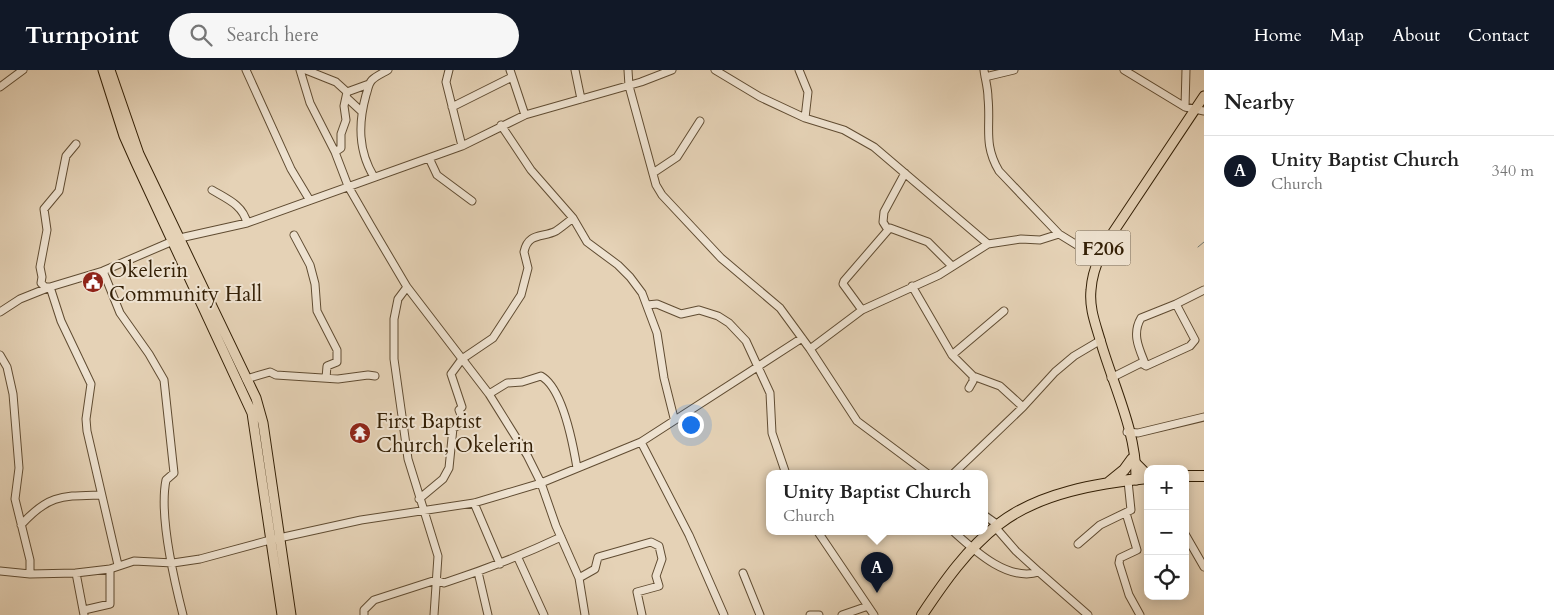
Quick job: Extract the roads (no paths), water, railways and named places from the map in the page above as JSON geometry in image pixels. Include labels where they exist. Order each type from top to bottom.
[{"type":"highway","points":[[1106,484],[1120,475],[1134,461],[1144,472]]},
{"type":"highway","points":[[1189,476],[1204,476]]},
{"type":"highway","points":[[988,534],[997,526],[1041,502],[1087,488],[1144,478]]},
{"type":"highway","points":[[922,615],[953,570],[973,547],[987,535]]},
{"type":"main road","points":[[103,70],[124,136],[256,398],[263,423],[282,615]]},
{"type":"main road","points":[[110,70],[132,136],[175,239],[252,412],[275,540],[291,615]]},
{"type":"main road","name":"F206","points":[[1132,480],[1134,461],[1128,430],[1091,307],[1091,290],[1098,258],[1135,196],[1200,109],[1204,96]]},
{"type":"street","points":[[0,87],[23,70]]},
{"type":"street","points":[[246,70],[291,169],[309,199]]},
{"type":"street","points":[[300,70],[306,95],[335,152],[348,186],[407,287],[489,394],[527,455],[541,483],[561,538],[579,578],[585,615]]},
{"type":"street","points":[[306,70],[336,82],[362,111]]},
{"type":"street","points":[[374,177],[362,150],[362,111],[369,84],[373,79],[388,70]]},
{"type":"street","points":[[449,70],[446,82],[462,146]]},
{"type":"street","points":[[575,70],[582,99]]},
{"type":"street","points":[[628,70],[628,86],[653,173],[659,190],[670,206],[721,258],[770,298],[810,349],[857,421],[923,470]]},
{"type":"street","points":[[0,312],[20,299],[50,287],[102,271],[175,239],[247,222],[462,146],[501,125],[525,116],[628,86],[672,70]]},
{"type":"street","points":[[715,70],[743,89],[805,118],[857,136],[905,173],[988,244]]},
{"type":"street","points":[[799,70],[808,92],[805,118]]},
{"type":"street","points":[[1014,70],[984,74],[988,96],[988,149],[999,171],[1059,234],[1098,258]]},
{"type":"street","points":[[1124,70],[1185,107],[1200,109]]},
{"type":"street","points":[[1185,107],[1186,70]]},
{"type":"street","points":[[452,107],[511,74],[525,116]]},
{"type":"street","points":[[335,152],[340,148],[341,134],[346,120],[344,106],[347,95],[369,84]]},
{"type":"street","points":[[653,173],[677,157],[700,121]]},
{"type":"street","points":[[501,125],[531,170],[573,218],[588,242],[630,277],[648,305],[657,333],[664,378],[674,418]]},
{"type":"street","points":[[50,287],[45,287],[41,283],[40,267],[47,230],[44,209],[59,191],[66,156],[76,144]]},
{"type":"street","points":[[430,158],[438,175],[472,201]]},
{"type":"street","points":[[888,230],[882,222],[884,212],[905,173]]},
{"type":"street","points":[[212,190],[238,206],[245,214],[247,222]]},
{"type":"street","points":[[419,500],[443,479],[449,468],[453,428],[464,423],[459,410],[462,407],[451,374],[462,359],[492,338],[521,295],[528,268],[524,252],[528,243],[537,235],[555,232],[573,218]]},
{"type":"street","points":[[862,310],[844,281],[890,228],[928,242],[952,266]]},
{"type":"street","points":[[810,349],[862,310],[952,266],[988,244],[1020,238],[1040,240],[1059,234]]},
{"type":"street","points":[[294,235],[313,277],[319,317],[338,354],[336,362],[327,366],[326,378]]},
{"type":"street","points":[[102,271],[120,313],[149,354],[164,380],[174,473],[166,480],[164,504],[174,580],[183,615]]},
{"type":"street","points":[[912,286],[952,355],[973,376],[1000,386],[1023,406]]},
{"type":"street","points":[[50,287],[62,321],[91,384],[86,419],[114,567],[110,604],[84,613],[76,573]]},
{"type":"street","points":[[407,287],[398,300],[394,319],[394,359],[408,459],[419,500],[438,556],[434,615]]},
{"type":"street","points":[[1146,366],[1136,339],[1141,318],[1204,290]]},
{"type":"street","points":[[648,305],[657,304],[681,314],[700,310],[724,319],[746,341],[770,393],[772,433],[785,470]]},
{"type":"street","points":[[1111,378],[1141,364],[1146,366],[1190,346],[1195,340],[1176,304]]},
{"type":"street","points":[[952,355],[1004,310]]},
{"type":"street","points":[[0,571],[30,574],[76,573],[114,567],[134,561],[173,563],[200,559],[361,520],[474,503],[541,483],[641,442],[674,418],[802,338]]},
{"type":"street","points":[[958,470],[1023,406],[1054,372],[1074,356],[1101,340]]},
{"type":"street","points":[[0,354],[7,367],[13,394],[19,468],[15,499],[30,560],[30,574]]},
{"type":"street","points":[[246,378],[270,372],[276,375],[338,379],[368,375],[375,376]]},
{"type":"street","points":[[489,394],[506,383],[522,382],[541,376],[546,378],[552,386],[570,428],[578,468]]},
{"type":"street","points":[[969,388],[973,381],[973,376]]},
{"type":"street","points":[[1128,430],[1191,422],[1204,417]]},
{"type":"street","points":[[641,442],[689,535],[724,615]]},
{"type":"street","points":[[1078,544],[1100,525],[1126,514],[1132,508],[1132,480]]},
{"type":"street","points":[[21,525],[34,513],[58,497],[101,495]]},
{"type":"street","points":[[474,503],[500,564]]},
{"type":"street","points":[[1126,514],[1137,550],[1120,558],[1119,563],[1129,594],[1140,615]]},
{"type":"street","points":[[988,518],[997,526],[1016,551],[1088,615]]},
{"type":"street","points":[[820,535],[874,615]]},
{"type":"street","points":[[958,535],[997,566],[1030,575],[1039,572]]},
{"type":"street","points":[[364,615],[364,610],[374,600],[436,580],[444,583],[478,572],[518,558],[561,538]]},
{"type":"street","points":[[1189,540],[1202,558],[1204,567]]},
{"type":"street","points":[[579,578],[595,569],[598,556],[651,542],[659,546],[662,559],[656,576],[659,586],[637,592],[642,615]]},
{"type":"street","points":[[518,558],[544,615]]},
{"type":"street","points":[[478,572],[488,615]]},
{"type":"street","points":[[743,573],[760,615]]},
{"type":"street","points":[[842,615],[868,606]]},
{"type":"street","points":[[810,615],[818,615]]},
{"type":"waterway","points":[[1198,247],[1204,242]]},
{"type":"place","name":"Okelerin Community Hall","points":[[93,282]]},
{"type":"place","name":"First Baptist Church, Okelerin","points":[[360,433]]},
{"type":"place","name":"Unity Baptist Church","points":[[877,593]]}]
